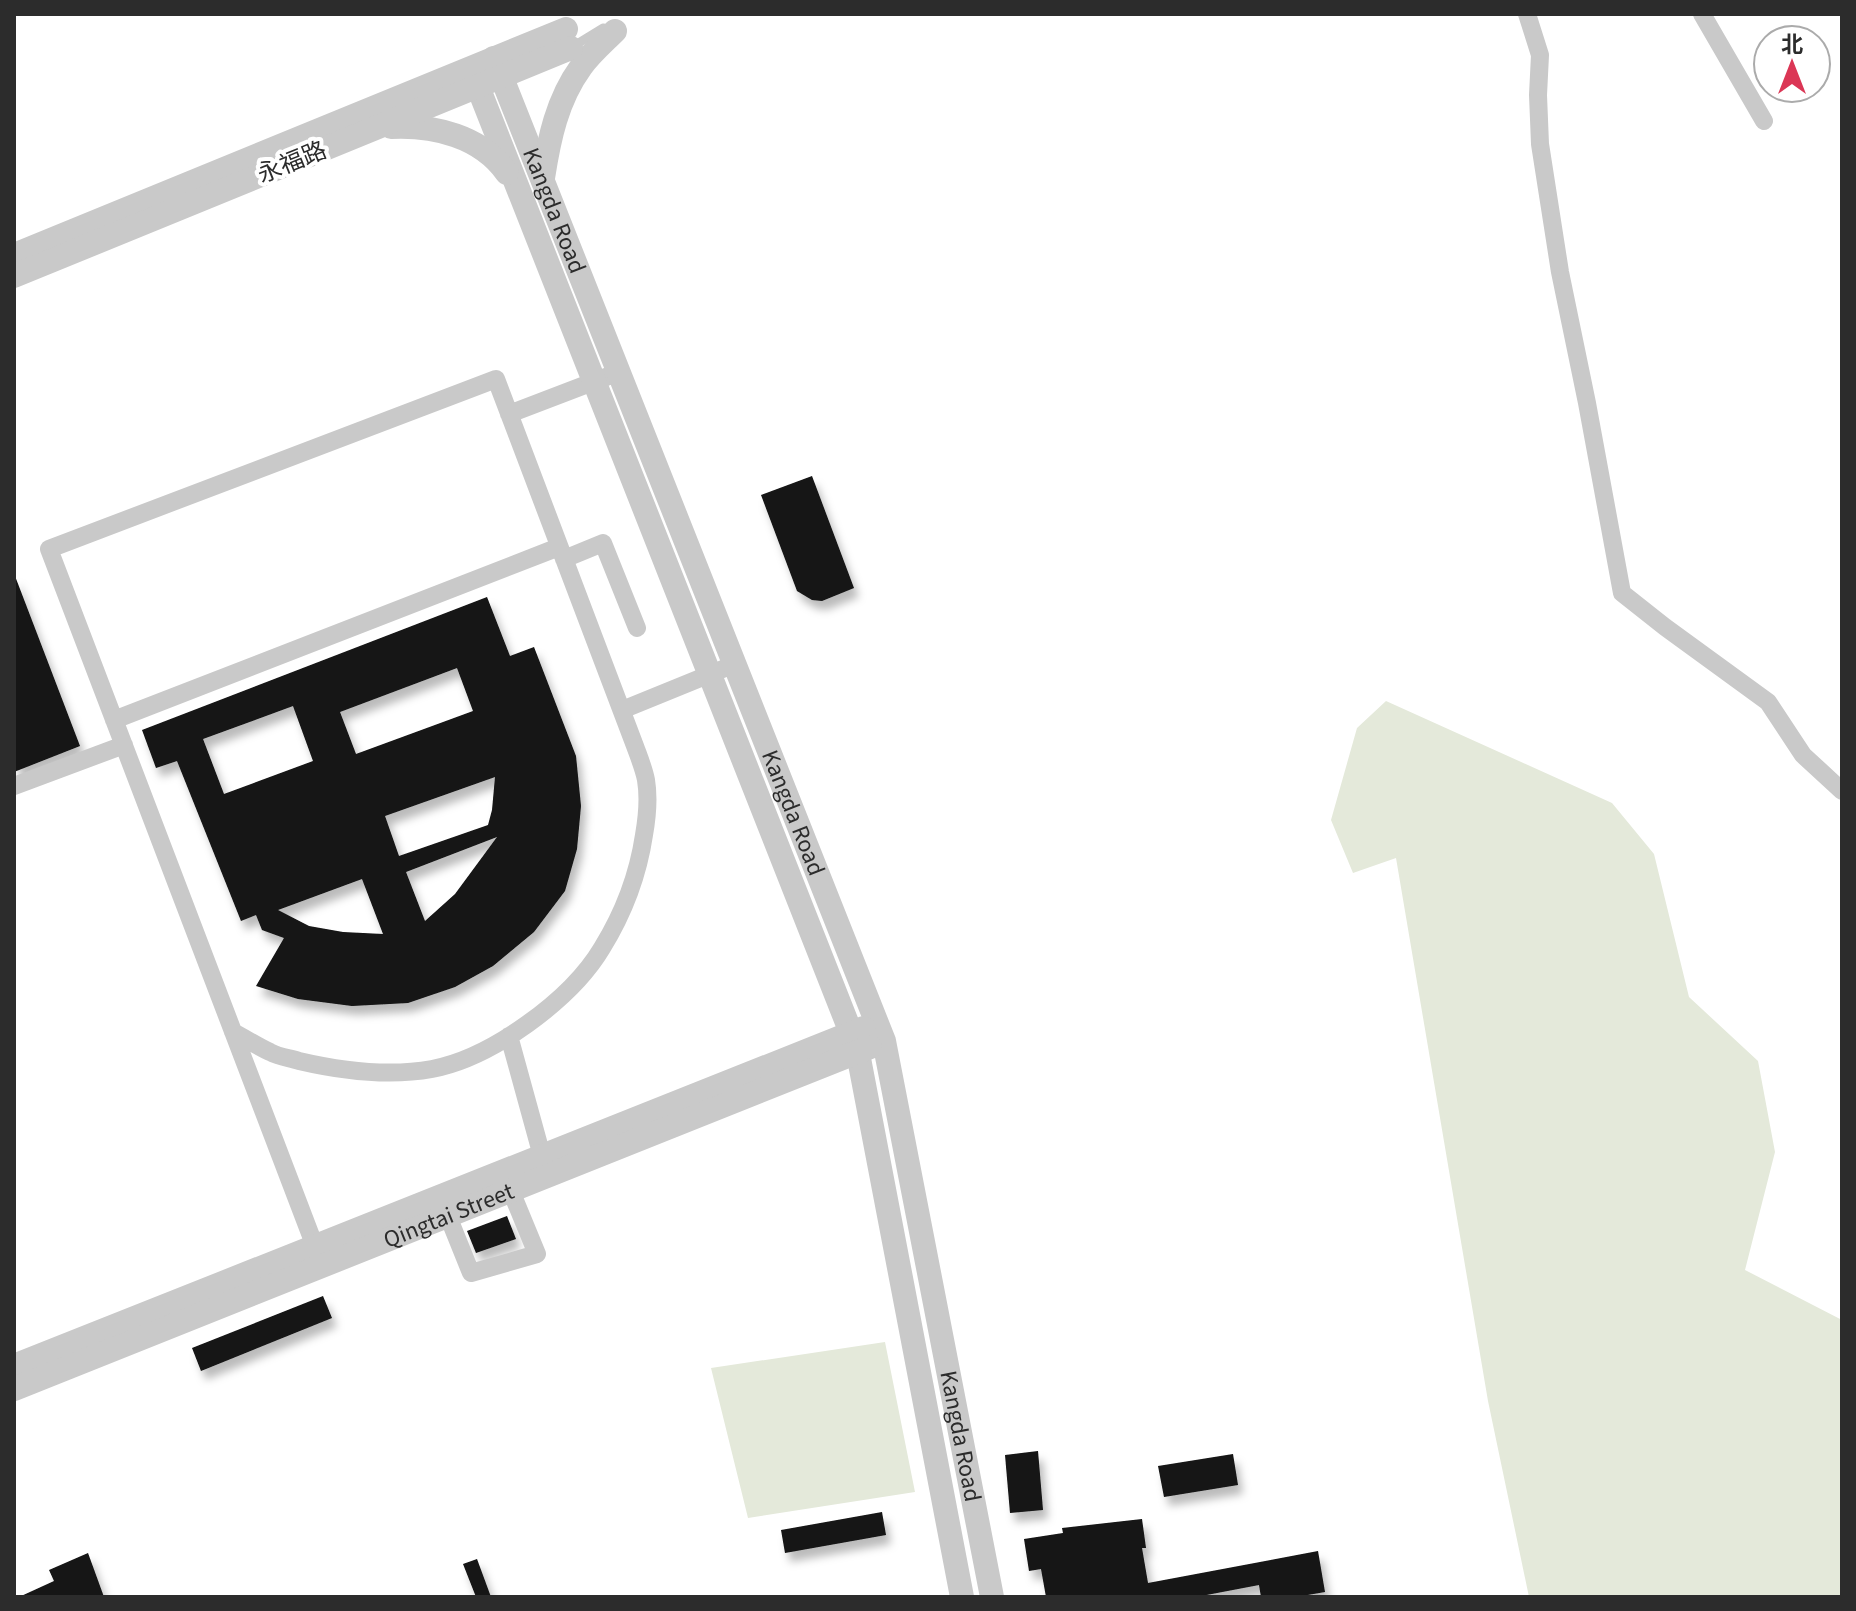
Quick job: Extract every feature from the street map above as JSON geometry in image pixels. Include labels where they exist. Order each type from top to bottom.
[{"type":"street","points":[[1527,14],[1540,55],[1540,144],[1560,272],[1622,593],[1768,702],[1803,755],[1842,791]]},
{"type":"street","points":[[1702,14],[1764,121]]},
{"type":"street","points":[[543,181],[555,121],[566,90],[582,65],[615,31]]},
{"type":"street","name":"永福路","points":[[14,276],[376,128],[474,78],[568,39]]},
{"type":"street","name":"Kangda Road","points":[[498,67],[881,1032],[992,1597]]},
{"type":"street","name":"永福路","points":[[14,255],[474,78]]},
{"type":"street","name":"Kangda Road","points":[[474,78],[855,1043],[962,1597]]},
{"type":"street","points":[[376,128],[409,127],[441,131],[477,145],[499,162],[519,190]]},
{"type":"street","points":[[509,414],[619,372]]},
{"type":"street","points":[[233,1032],[272,1054],[320,1066],[376,1073],[433,1069],[479,1053],[522,1029],[578,980],[601,950],[636,875],[647,818],[646,781],[496,379],[49,549],[233,1032],[319,1256]]},
{"type":"street","points":[[114,720],[562,553],[603,543],[637,628]]},
{"type":"street","points":[[622,710],[735,664]]},
{"type":"street","points":[[14,786],[124,745]]},
{"type":"street","name":"Qingtai Street","points":[[14,1366],[319,1256],[448,1216],[881,1032]]},
{"type":"street","points":[[509,1036],[542,1156]]},
{"type":"street","name":"Qingtai Street","points":[[14,1389],[542,1156],[855,1043]]},
{"type":"street","points":[[448,1216],[471,1273],[537,1254],[511,1191]]},
{"type":"lane","points":[[568,39],[603,28],[615,31]]},
{"type":"shaded area","points":[[1386,701],[1612,803],[1654,854],[1689,997],[1758,1061],[1775,1152],[1745,1270],[1842,1320],[1842,1597],[1529,1597],[1488,1401],[1396,858],[1353,873],[1331,820],[1357,728]]},
{"type":"shaded area","points":[[885,1342],[915,1492],[748,1518],[711,1368]]},
{"type":"building","points":[[812,476],[854,588],[822,601],[812,600],[797,591],[761,495]]},
{"type":"building","points":[[14,577],[80,746],[14,772]]},
{"type":"building","points":[[487,597],[510,656],[534,647],[576,756],[581,806],[577,849],[565,891],[534,932],[493,966],[455,987],[408,1003],[352,1006],[298,999],[256,986],[284,938],[262,930],[256,915],[241,921],[177,761],[156,768],[142,730]],"holes":[[[457,668],[473,711],[356,754],[340,712]],[[293,706],[313,761],[224,794],[203,739]],[[495,777],[488,825],[399,856],[385,816]],[[497,837],[455,894],[425,921],[406,872]],[[362,879],[383,934],[309,926],[278,910]]]},
{"type":"building","points":[[507,1216],[516,1239],[476,1253],[467,1231]]},
{"type":"building","points":[[323,1296],[332,1318],[201,1371],[192,1348]]},
{"type":"building","points":[[1038,1451],[1043,1510],[1010,1513],[1005,1455]]},
{"type":"building","points":[[1233,1454],[1238,1485],[1164,1497],[1158,1466]]},
{"type":"building","points":[[882,1512],[886,1535],[785,1553],[781,1530]]},
{"type":"building","points":[[1142,1519],[1146,1548],[1142,1548],[1148,1583],[1318,1551],[1325,1592],[1296,1597],[1261,1597],[1259,1585],[1196,1597],[1046,1597],[1041,1569],[1029,1571],[1024,1539],[1063,1533],[1062,1528]]},
{"type":"building","points":[[88,1553],[104,1597],[19,1597],[54,1581],[49,1570]]},
{"type":"building","points":[[477,1559],[491,1597],[476,1597],[463,1564]]}]
